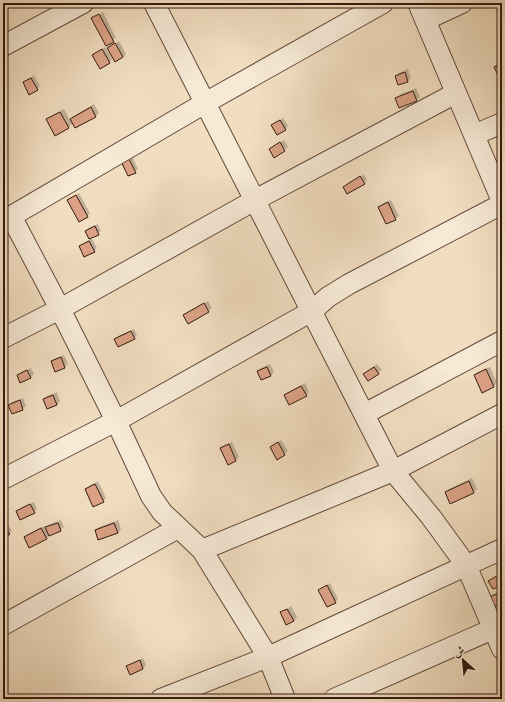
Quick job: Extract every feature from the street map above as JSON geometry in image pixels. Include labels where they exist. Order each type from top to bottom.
[{"type":"street","points":[[3,46],[83,3]]},
{"type":"street","points":[[154,3],[393,471],[431,517],[466,565],[498,627],[502,649]]},
{"type":"street","points":[[285,699],[268,656],[202,550],[162,512],[151,496],[116,421],[60,310],[7,218],[205,103],[383,3]]},
{"type":"street","points":[[462,3],[422,11],[502,200]]},
{"type":"street","points":[[3,338],[60,310],[255,200],[456,93]]},
{"type":"street","points":[[474,135],[502,123]]},
{"type":"street","points":[[3,479],[116,421],[312,311],[328,297],[349,284],[502,204]]},
{"type":"street","points":[[364,414],[502,341]]},
{"type":"street","points":[[202,550],[393,471],[502,414]]},
{"type":"street","points":[[3,625],[178,528]]},
{"type":"street","points":[[161,699],[268,656],[502,549]]},
{"type":"street","points":[[334,699],[498,627]]},
{"type":"building","points":[[99,14],[114,42],[106,46],[91,18]]},
{"type":"building","points":[[115,43],[123,57],[115,62],[107,48]]},
{"type":"building","points":[[102,49],[110,63],[100,69],[92,55]]},
{"type":"building","points":[[502,63],[502,75],[499,77],[494,67]]},
{"type":"building","points":[[405,72],[408,82],[398,85],[395,76]]},
{"type":"building","points":[[31,78],[38,90],[29,95],[23,82]]},
{"type":"building","points":[[413,91],[417,101],[399,108],[395,98]]},
{"type":"building","points":[[91,107],[96,117],[75,128],[70,119]]},
{"type":"building","points":[[60,112],[69,128],[55,136],[46,119]]},
{"type":"building","points":[[280,120],[286,130],[277,135],[271,125]]},
{"type":"building","points":[[280,142],[285,151],[274,158],[269,149]]},
{"type":"building","points":[[125,151],[136,173],[128,176],[118,155]]},
{"type":"building","points":[[360,176],[365,184],[347,194],[343,187]]},
{"type":"building","points":[[76,195],[88,217],[79,222],[67,200]]},
{"type":"building","points":[[388,202],[396,220],[386,224],[378,207]]},
{"type":"building","points":[[95,226],[99,235],[89,239],[85,231]]},
{"type":"building","points":[[89,241],[95,252],[84,257],[79,246]]},
{"type":"building","points":[[204,303],[209,312],[188,324],[183,315]]},
{"type":"building","points":[[131,331],[135,339],[118,347],[114,339]]},
{"type":"building","points":[[61,357],[65,368],[55,372],[51,361]]},
{"type":"building","points":[[267,367],[271,376],[261,380],[257,371]]},
{"type":"building","points":[[374,367],[379,374],[368,381],[363,374]]},
{"type":"building","points":[[486,369],[494,387],[482,393],[474,375]]},
{"type":"building","points":[[27,370],[31,378],[20,383],[17,375]]},
{"type":"building","points":[[301,386],[307,396],[289,405],[284,395]]},
{"type":"building","points":[[53,395],[57,405],[47,409],[43,399]]},
{"type":"building","points":[[20,400],[23,410],[12,414],[8,405]]},
{"type":"building","points":[[278,442],[285,455],[277,460],[270,447]]},
{"type":"building","points":[[229,444],[236,461],[228,465],[220,448]]},
{"type":"building","points":[[469,481],[474,493],[450,504],[445,492]]},
{"type":"building","points":[[95,484],[104,502],[93,507],[85,489]]},
{"type":"building","points":[[30,504],[35,513],[20,520],[16,511]]},
{"type":"building","points":[[58,523],[61,531],[49,536],[45,527]]},
{"type":"building","points":[[114,523],[118,533],[98,540],[95,530]]},
{"type":"building","points":[[3,528],[10,534],[3,540]]},
{"type":"building","points":[[41,528],[47,539],[29,548],[24,537]]},
{"type":"building","points":[[502,573],[502,585],[493,589],[488,581]]},
{"type":"building","points":[[327,585],[336,603],[327,607],[318,590]]},
{"type":"building","points":[[502,592],[502,603],[493,607],[489,597]]},
{"type":"building","points":[[287,609],[294,621],[286,625],[280,612]]},
{"type":"building","points":[[140,660],[143,669],[130,675],[126,666]]}]
